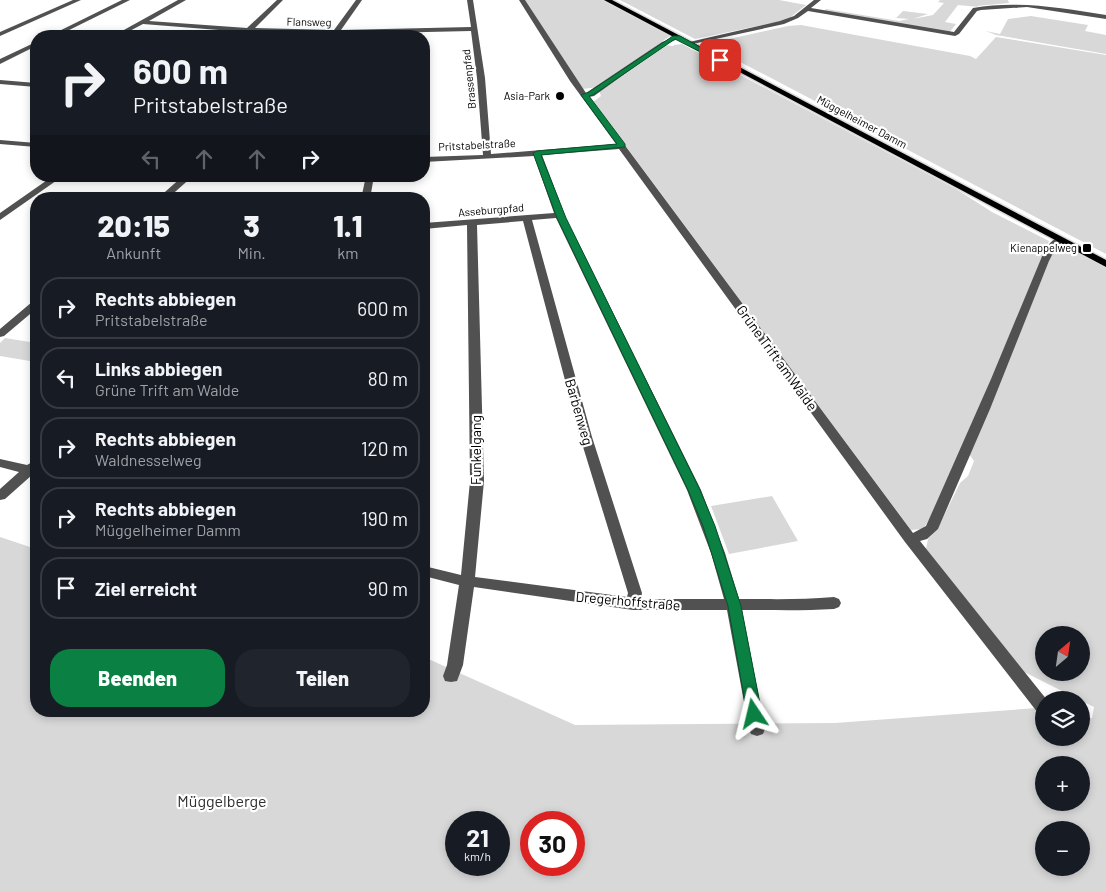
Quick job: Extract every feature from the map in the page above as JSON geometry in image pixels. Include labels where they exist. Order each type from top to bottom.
[{"type":"main road","name":"Müggelheimer Damm","points":[[607,0],[1106,264]]},
{"type":"street","points":[[0,34],[78,0]]},
{"type":"street","points":[[64,30],[127,0]]},
{"type":"street","points":[[127,30],[183,0]]},
{"type":"street","points":[[249,30],[280,0]]},
{"type":"street","points":[[337,30],[359,0]]},
{"type":"street","name":"Brassenpfad","points":[[470,0],[475,29],[488,157]]},
{"type":"street","name":"Grüne Trift am Walde","points":[[522,0],[574,81],[910,539],[1035,697]]},
{"type":"street","points":[[688,43],[782,23],[796,17],[818,0]]},
{"type":"street","points":[[806,10],[955,34],[976,9],[980,8],[1027,5],[1106,17]]},
{"type":"street","name":"Flansweg","points":[[142,22],[249,30]]},
{"type":"street","name":"Flansweg","points":[[430,32],[475,29]]},
{"type":"street","points":[[585,95],[591,94],[664,43],[678,37]]},
{"type":"street","points":[[0,62],[30,47]]},
{"type":"street","points":[[0,82],[30,84]]},
{"type":"street","points":[[0,142],[30,144]]},
{"type":"street","name":"Pritstabelstraße","points":[[430,160],[622,146]]},
{"type":"street","points":[[537,153],[560,215],[694,490],[718,553],[734,606],[757,728]]},
{"type":"street","points":[[37,192],[51,182]]},
{"type":"street","points":[[170,192],[182,182]]},
{"type":"street","points":[[0,217],[30,196]]},
{"type":"street","name":"Asseburgpfad","points":[[430,226],[560,215]]},
{"type":"street","name":"Barbenweg","points":[[527,218],[591,454],[635,594],[633,604]]},
{"type":"street","name":"Funkelgang","points":[[451,676],[455,665],[467,581],[477,481],[472,223]]},
{"type":"street","points":[[910,539],[922,536],[932,529],[1020,324],[1047,254],[1053,243],[1060,240]]},
{"type":"street","points":[[0,334],[30,309]]},
{"type":"street","points":[[0,463],[30,467]]},
{"type":"street","points":[[0,496],[30,471]]},
{"type":"street","name":"Dregerhoffstraße","points":[[430,572],[467,581],[633,604],[734,606],[787,604],[800,606],[834,603]]},
{"type":"green space","points":[[524,0],[602,0],[670,36],[598,87],[583,89]]},
{"type":"green space","points":[[620,0],[779,0],[806,5],[787,20],[695,39]]},
{"type":"green space","points":[[940,0],[1008,0],[1009,3],[977,6],[979,7],[958,5],[945,22],[956,24],[949,33],[824,11],[826,9],[899,21],[909,19],[896,18],[903,11],[928,14],[913,19],[933,15],[944,3],[938,2]]},
{"type":"green space","points":[[1031,16],[1088,25],[1085,31],[1106,35],[1106,54],[996,35],[986,31],[1000,34],[1008,19]]},
{"type":"green space","points":[[801,25],[970,56],[976,59],[996,37],[1106,55],[1106,254],[708,45],[788,26]]},
{"type":"green space","points":[[682,44],[956,189],[992,212],[1049,241],[937,508],[923,529],[911,530],[593,102],[601,96],[599,91],[664,45]]},
{"type":"green space","name":"Müggelberge","points":[[1059,245],[1063,245],[1106,268],[1106,892],[0,892],[0,537],[30,547],[30,717],[430,717],[430,660],[575,725],[835,723],[1035,708],[1035,746],[1090,746],[1090,718],[1092,718],[1094,707],[1090,705],[1090,691],[1062,691],[1042,681],[1090,681],[1090,626],[1035,626],[1035,678],[1022,671],[926,549],[928,539],[938,528],[960,483],[968,476],[974,461],[969,454],[1054,249]]},
{"type":"green space","points":[[5,338],[30,342],[30,361],[0,356],[0,343]]},
{"type":"green space","points":[[772,496],[798,541],[729,554],[711,506]]},
{"type":"place","name":"Asia-Park","points":[[560,96]]},
{"type":"place","name":"Kienappelweg","points":[[1087,248]]},
{"type":"route","points":[[720,60],[678,37],[673,38],[591,94],[585,95],[622,146],[537,153],[561,218],[694,490],[709,526],[734,606],[754,714]]}]
